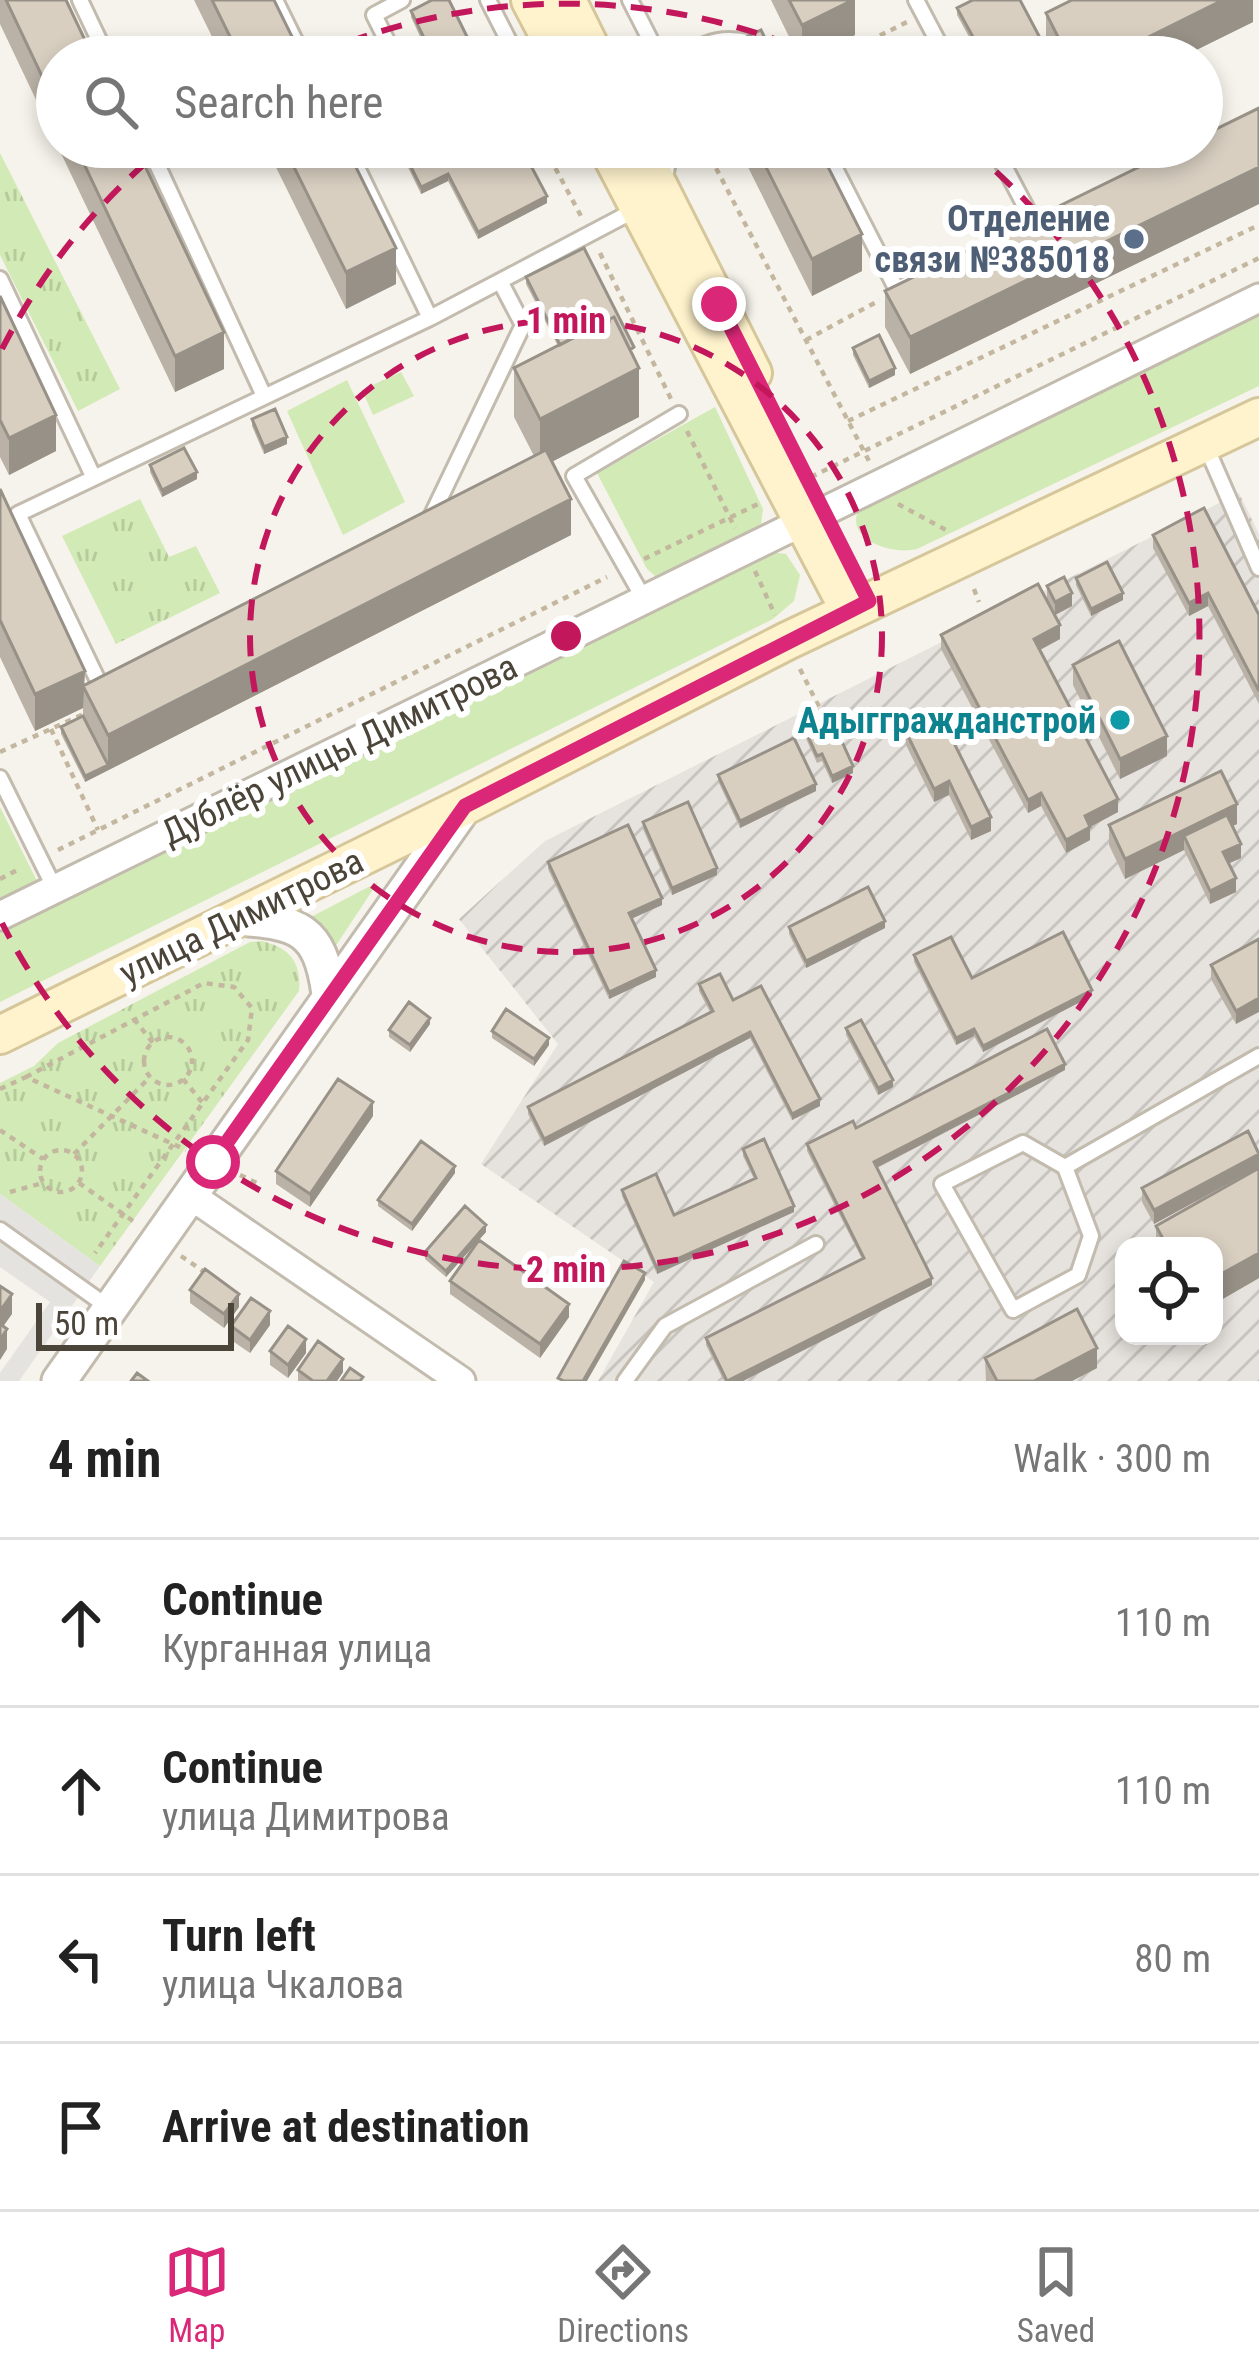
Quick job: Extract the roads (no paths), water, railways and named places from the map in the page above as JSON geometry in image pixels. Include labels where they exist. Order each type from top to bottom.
[{"type":"main road","points":[[542,1],[553,36]]},
{"type":"main road","points":[[542,1],[575,36]]},
{"type":"main road","points":[[624,168],[651,201],[859,606]]},
{"type":"main road","points":[[644,168],[651,201]]},
{"type":"main road","name":"улица Димитрова","points":[[0,1035],[859,606],[1259,417]]},
{"type":"street","name":"Дублёр улицы Димитрова","points":[[0,916],[644,599],[804,501],[880,483],[1259,298]]},
{"type":"street","points":[[59,1381],[465,806]]},
{"type":"street","points":[[236,918],[288,924],[308,935],[322,954],[329,994]]},
{"type":"street","points":[[190,1195],[460,1381]]},
{"type":"lane","points":[[80,0],[97,36]]},
{"type":"lane","points":[[275,0],[293,36]]},
{"type":"lane","points":[[384,36],[374,15],[402,0]]},
{"type":"lane","points":[[488,0],[506,36]]},
{"type":"lane","points":[[631,0],[649,36]]},
{"type":"lane","points":[[920,7],[935,36]]},
{"type":"lane","points":[[158,168],[264,396]]},
{"type":"lane","points":[[356,168],[430,318]]},
{"type":"lane","points":[[122,677],[101,687],[18,514],[501,283],[651,201],[663,168]]},
{"type":"lane","points":[[835,168],[897,290],[916,280]]},
{"type":"lane","points":[[1005,168],[1032,219]]},
{"type":"lane","points":[[1012,230],[1051,210]]},
{"type":"lane","points":[[0,279],[94,476]]},
{"type":"lane","points":[[426,526],[523,325],[501,283]]},
{"type":"lane","points":[[644,599],[574,476],[679,414]]},
{"type":"lane","points":[[1205,444],[1259,568]]},
{"type":"lane","points":[[406,536],[446,516]]},
{"type":"lane","points":[[0,778],[55,889]]},
{"type":"lane","points":[[1065,1167],[1259,1056]]},
{"type":"lane","points":[[1023,1143],[1065,1167],[1091,1237],[1078,1275],[1013,1310],[942,1184],[1023,1143]]},
{"type":"lane","points":[[0,1230],[110,1308]]},
{"type":"lane","points":[[625,1381],[664,1326],[816,1244]]},
{"type":"place","name":"Отделение связи №385018","points":[[1134,239]]},
{"type":"place","name":"Адыггражданстрой","points":[[1120,720]]}]
